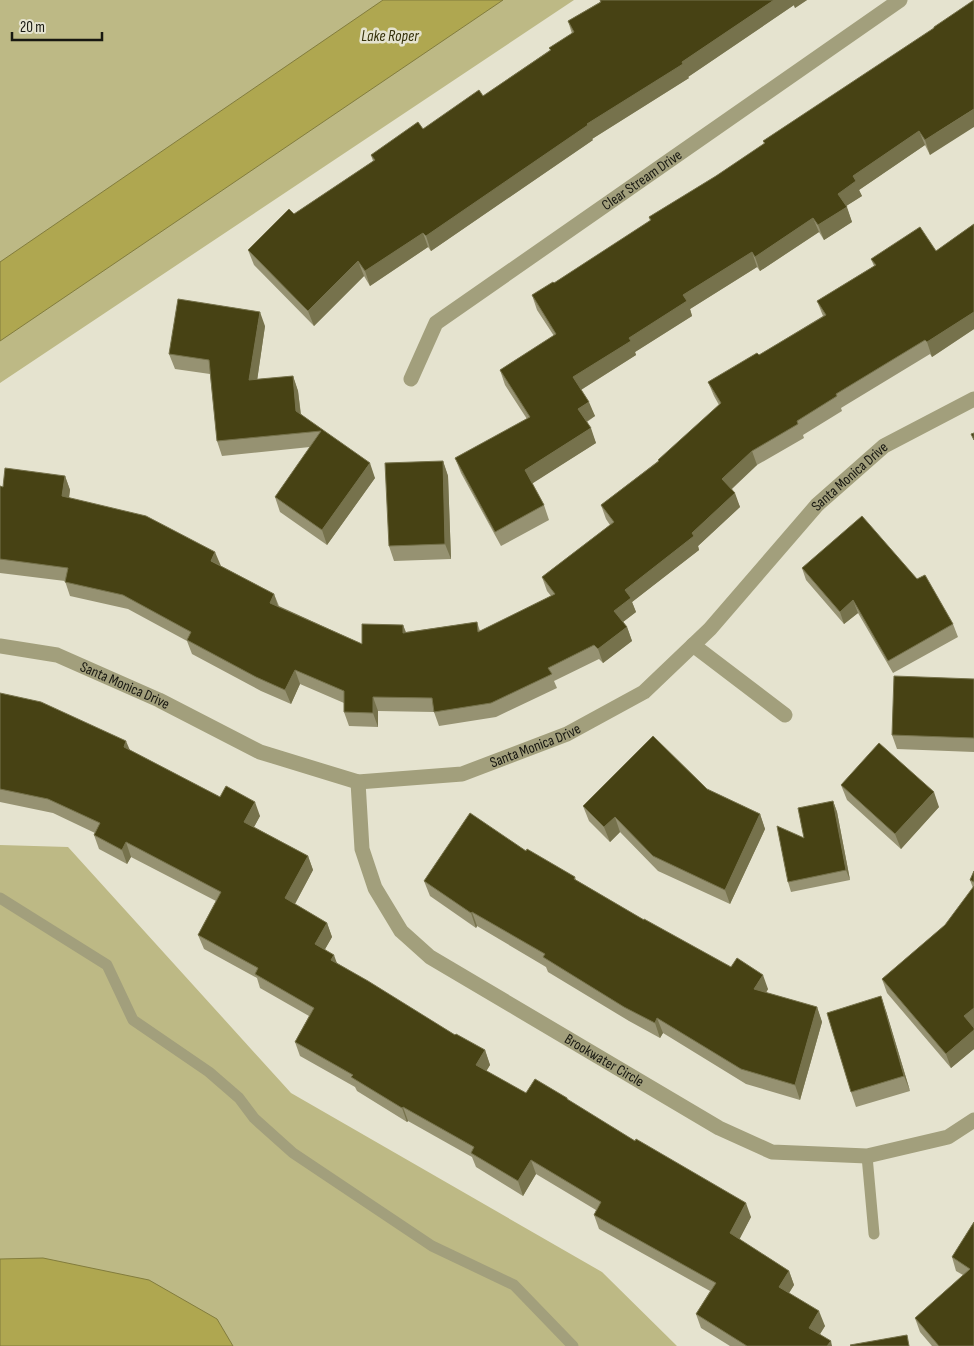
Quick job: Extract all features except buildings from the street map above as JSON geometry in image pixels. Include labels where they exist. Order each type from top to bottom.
[{"type":"street","name":"Clear Stream Drive","points":[[411,380],[436,323],[900,0]]},
{"type":"street","name":"Santa Monica Drive","points":[[0,646],[57,655],[159,700],[260,752],[358,782],[462,774],[567,734],[644,692],[710,629],[817,505],[862,465],[884,446],[974,399]]},
{"type":"street","points":[[693,645],[784,715]]},
{"type":"street","name":"Brookwater Circle","points":[[358,782],[362,849],[375,888],[401,931],[430,957],[719,1128],[772,1152],[867,1156],[948,1137],[974,1120]]},
{"type":"lane","points":[[0,898],[107,965],[133,1020],[209,1072],[239,1098],[254,1118],[293,1153],[432,1246],[514,1285],[572,1346]]},
{"type":"lane","points":[[867,1156],[874,1234]]},
{"type":"shaded area","points":[[0,0],[574,0],[0,383]]},
{"type":"shaded area","points":[[0,845],[68,847],[291,1093],[602,1272],[677,1346],[0,1346]]},
{"type":"water","name":"Lake Roper","points":[[383,0],[503,0],[0,341],[0,262]]},
{"type":"water","points":[[43,1258],[149,1280],[217,1319],[233,1346],[0,1346],[0,1259]]}]
